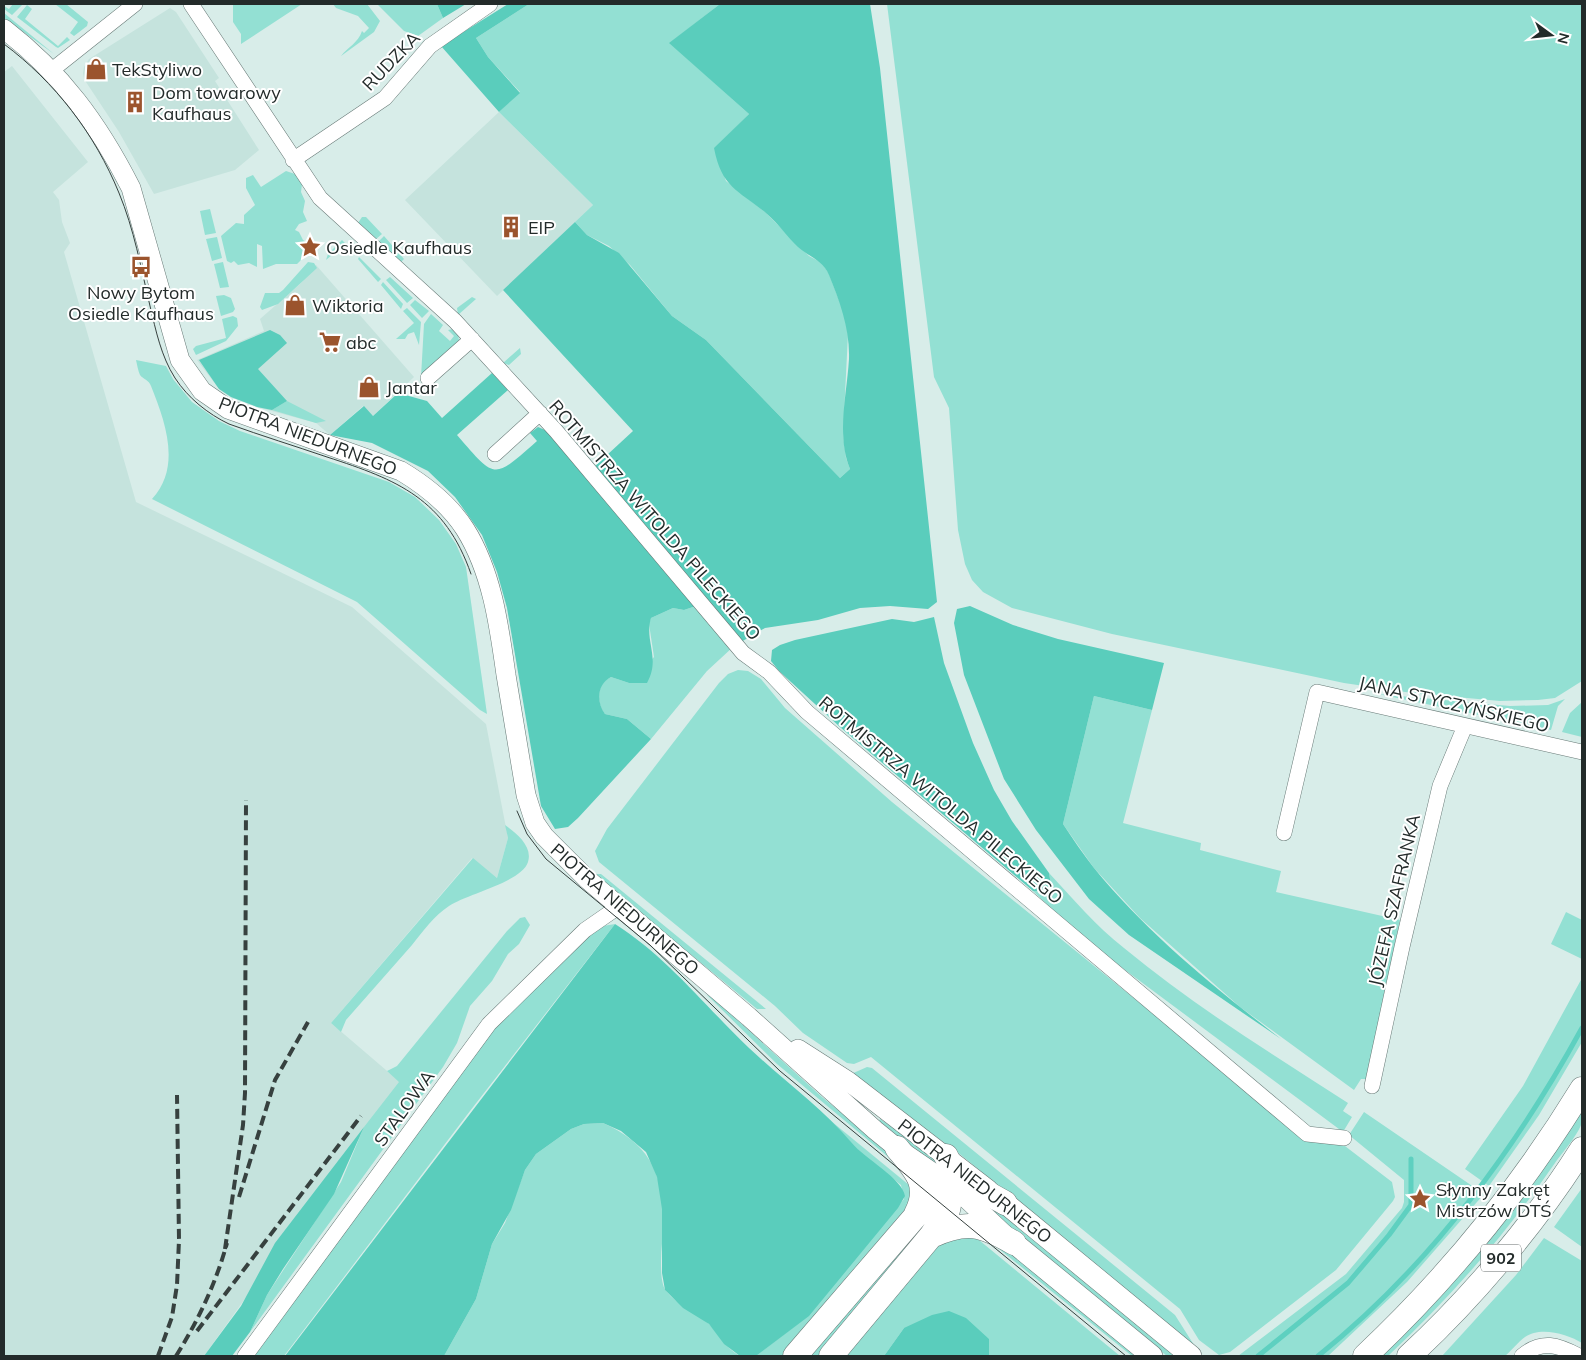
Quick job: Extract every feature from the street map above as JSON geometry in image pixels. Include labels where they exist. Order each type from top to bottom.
[{"type":"main road","name":"902","points":[[1364,1356],[1396,1327],[1479,1235],[1556,1131],[1582,1088]]},
{"type":"main road","points":[[897,1148],[916,1171],[923,1189],[922,1203],[914,1220]]},
{"type":"main road","name":"902","points":[[1409,1356],[1495,1266],[1564,1178],[1582,1149]]},
{"type":"main road","points":[[831,1356],[931,1236],[948,1210],[955,1175],[946,1156]]},
{"type":"main road","points":[[795,1356],[932,1198],[954,1187],[968,1185],[1005,1202]]},
{"type":"main road","name":"PIOTRA NIEDURNEGO","points":[[1005,1202],[1191,1356]]},
{"type":"main road","points":[[931,1236],[958,1226],[974,1225],[994,1232],[1014,1243]]},
{"type":"main road","name":"PIOTRA NIEDURNEGO","points":[[1014,1243],[1152,1356]]},
{"type":"street","points":[[52,70],[135,4]]},
{"type":"street","name":"ROTMISTRZA WITOLDA PILECKIEGO","points":[[191,4],[293,160],[324,203],[432,298],[472,339],[540,413],[743,653],[766,669],[807,712],[1307,1134],[1344,1138]]},
{"type":"street","name":"RUDZKA","points":[[293,160],[385,98],[430,46],[490,4]]},
{"type":"street","name":"PIOTRA NIEDURNEGO","points":[[4,29],[52,70],[102,134],[131,188],[174,346],[193,381],[211,399],[228,409],[400,471],[432,492],[458,520],[475,548],[494,602],[526,795],[535,823],[555,849],[897,1148],[954,1187],[1014,1243]]},
{"type":"street","points":[[428,378],[472,339]]},
{"type":"street","points":[[495,454],[540,413]]},
{"type":"street","name":"JANA STYCZYŃSKIEGO","points":[[1284,833],[1317,692],[1582,752]]},
{"type":"street","name":"JÓZEFA SZAFRANKA","points":[[1372,1086],[1440,786],[1465,726]]},
{"type":"street","name":"STALOWA","points":[[245,1356],[489,1024],[579,935],[611,912],[618,904]]},
{"type":"street","name":"PIOTRA NIEDURNEGO","points":[[749,1017],[848,1081],[1005,1202]]},
{"type":"street","points":[[1522,1356],[1531,1349],[1550,1344],[1560,1346],[1579,1356]]},
{"type":"shaded area","points":[[170,8],[176,12],[219,78],[215,81],[259,150],[235,170],[154,194],[119,132],[84,79],[83,73],[89,59]]},
{"type":"shaded area","points":[[12,66],[88,162],[53,192],[59,200],[62,222],[70,243],[64,252],[136,502],[352,607],[486,724],[508,838],[497,878],[472,858],[331,1023],[400,1082],[204,1356],[4,1356],[4,72]]},
{"type":"shaded area","points":[[499,112],[593,205],[497,296],[405,200]]},
{"type":"shaded area","points":[[316,265],[414,377],[373,416],[363,406],[330,435],[316,423],[257,407],[231,397],[219,389],[197,360],[264,331],[260,319],[300,284]]},
{"type":"green space","points":[[13,4],[23,4],[12,15],[4,9],[4,6],[9,9]]},
{"type":"green space","points":[[55,4],[66,4],[88,22],[87,26],[74,36],[70,33],[78,22]]},
{"type":"green space","points":[[233,4],[302,4],[241,44],[241,34],[233,22]]},
{"type":"green space","points":[[333,4],[367,4],[380,21],[374,32],[341,56],[355,42],[362,31],[364,33],[369,28],[358,16],[336,8]]},
{"type":"green space","points":[[377,4],[437,4],[443,18],[418,36],[404,31]]},
{"type":"green space","points":[[437,4],[466,4],[443,18]]},
{"type":"green space","points":[[508,4],[529,4],[476,38],[488,57],[520,93],[499,112],[441,46]]},
{"type":"green space","points":[[529,4],[720,4],[670,43],[749,114],[715,148],[726,181],[766,213],[809,256],[822,263],[829,274],[844,313],[848,334],[843,435],[846,458],[850,469],[840,478],[706,340],[672,316],[630,265],[609,246],[587,235],[575,222],[593,205],[499,112],[520,92],[488,57],[476,38]]},
{"type":"green space","points":[[720,4],[870,4],[880,68],[937,602],[928,609],[890,606],[860,608],[818,620],[765,628],[741,642],[594,467],[633,431],[503,290],[575,222],[587,235],[619,253],[672,316],[706,340],[840,478],[850,469],[846,456],[843,428],[849,359],[848,337],[829,275],[819,262],[798,247],[771,218],[727,181],[717,162],[714,148],[749,114],[669,43]]},
{"type":"green space","points":[[887,4],[1582,4],[1582,681],[1555,698],[1500,701],[1412,693],[1344,683],[1112,634],[1012,608],[983,592],[972,580],[965,564],[958,530],[949,408],[934,377]]},
{"type":"green space","points":[[27,5],[32,9],[25,19],[58,46],[67,37],[70,40],[58,48],[17,17]]},
{"type":"green space","points":[[4,13],[54,54],[4,18]]},
{"type":"green space","points":[[286,171],[295,174],[302,184],[301,192],[305,201],[303,212],[307,221],[299,224],[295,230],[308,243],[306,255],[297,264],[276,264],[263,269],[262,246],[257,244],[257,267],[249,263],[238,265],[234,261],[231,263],[227,261],[221,236],[236,223],[244,224],[244,215],[255,205],[246,188],[246,178],[253,175],[261,187]]},
{"type":"green space","points":[[210,209],[216,233],[205,235],[200,211]]},
{"type":"green space","points":[[362,217],[366,217],[382,234],[375,240],[358,223]]},
{"type":"green space","points":[[384,236],[404,259],[401,262],[378,242]]},
{"type":"green space","points":[[217,237],[222,258],[212,261],[206,239]]},
{"type":"green space","points":[[342,240],[357,255],[345,244],[326,260],[328,254]]},
{"type":"green space","points":[[359,257],[381,279],[378,282],[358,259]]},
{"type":"green space","points":[[223,262],[229,287],[220,288],[214,264]]},
{"type":"green space","points":[[308,262],[314,263],[317,268],[278,304],[262,310],[260,307],[265,293],[279,293]]},
{"type":"green space","points":[[390,277],[413,298],[407,303],[386,280]]},
{"type":"green space","points":[[383,282],[403,304],[401,309],[381,285]]},
{"type":"green space","points":[[224,295],[231,298],[235,309],[233,312],[221,316],[216,296]]},
{"type":"green space","points":[[472,297],[476,299],[458,315],[457,308]]},
{"type":"green space","points":[[415,300],[429,311],[422,318],[410,305]]},
{"type":"green space","points":[[407,308],[421,322],[419,345],[414,332],[408,334],[405,339],[396,339],[414,323],[403,311]]},
{"type":"green space","points":[[431,314],[443,325],[439,331],[450,341],[454,336],[448,330],[453,329],[458,334],[459,340],[421,377],[424,324]]},
{"type":"green space","points":[[233,316],[237,318],[238,326],[226,341],[196,355],[193,349],[196,346],[226,338],[222,319]]},
{"type":"green space","points":[[270,330],[280,335],[287,343],[258,369],[287,401],[272,410],[257,407],[231,397],[219,389],[199,360]]},
{"type":"green space","points":[[520,348],[521,354],[509,365],[503,363]]},
{"type":"green space","points":[[136,360],[166,366],[173,379],[192,402],[219,421],[240,431],[389,482],[415,497],[439,520],[456,544],[466,567],[487,714],[480,710],[357,602],[152,499],[161,486],[166,473],[169,458],[168,444],[161,414],[150,384],[140,375]]},
{"type":"green space","points":[[492,373],[508,390],[457,435],[470,450],[488,467],[495,470],[503,468],[537,441],[530,433],[538,427],[545,430],[616,510],[696,606],[684,610],[673,608],[651,618],[649,634],[653,666],[647,683],[629,683],[611,677],[603,684],[599,699],[605,714],[627,719],[651,739],[578,818],[568,827],[555,829],[541,806],[507,608],[497,572],[482,535],[455,497],[428,471],[372,443],[330,435],[364,406],[373,416],[398,393],[427,401],[442,418]]},
{"type":"green space","points":[[287,401],[326,421],[316,423],[272,410]]},
{"type":"green space","points":[[696,606],[733,647],[707,671],[651,739],[627,719],[605,714],[599,699],[602,684],[611,677],[629,683],[654,657],[649,624],[651,618],[673,608],[684,610]]},
{"type":"green space","points":[[970,606],[1013,625],[1058,639],[1164,663],[1152,710],[1094,696],[1063,824],[1094,868],[1136,915],[1207,980],[1281,1039],[1129,935],[1089,899],[1036,830],[1004,779],[964,675],[954,623],[957,609]]},
{"type":"green space","points":[[934,617],[944,663],[973,743],[994,790],[1012,821],[1049,873],[1051,885],[1042,891],[1033,891],[840,727],[779,671],[771,661],[772,650],[795,640],[892,619],[914,622]]},
{"type":"green space","points":[[738,670],[748,671],[761,679],[785,708],[892,802],[1305,1137],[1341,1143],[1392,1182],[1395,1197],[1393,1201],[1336,1270],[1230,1352],[1219,1355],[1199,1340],[1180,1309],[871,1057],[854,1064],[847,1063],[803,1033],[775,1006],[599,862],[595,851],[607,829],[719,683],[728,674]]},
{"type":"green space","points":[[1378,694],[1510,706],[1548,705],[1565,699],[1558,706],[1551,730]]},
{"type":"green space","points":[[1094,696],[1152,710],[1123,823],[1201,843],[1200,850],[1281,871],[1276,892],[1400,920],[1366,1079],[1361,1079],[1354,1090],[1240,1007],[1140,918],[1094,868],[1063,824]]},
{"type":"green space","points":[[1582,702],[1582,737],[1562,732],[1570,713]]},
{"type":"green space","points":[[505,825],[526,845],[529,856],[524,869],[505,882],[457,901],[438,914],[346,1020],[341,1032],[331,1023],[473,858],[497,878],[508,838]]},
{"type":"green space","points":[[1049,873],[1104,931],[1178,990],[1348,1103],[1343,1111],[1352,1117],[1343,1132],[1078,935],[1033,891],[1042,891],[1051,885]]},
{"type":"green space","points":[[593,874],[601,874],[766,1009],[757,1009]]},
{"type":"green space","points":[[1566,912],[1582,920],[1582,959],[1551,944]]},
{"type":"green space","points":[[525,917],[530,925],[519,944],[508,954],[492,981],[470,1006],[457,1043],[443,1067],[250,1332],[267,1295],[341,1182],[364,1127],[399,1082],[387,1071],[397,1066],[507,931],[520,918]]},
{"type":"green space","points":[[615,924],[284,1356],[252,1356],[487,1036],[591,932],[603,926]]},
{"type":"green space","points":[[615,924],[634,937],[668,966],[749,1048],[828,1118],[858,1149],[897,1182],[905,1196],[898,1208],[809,1316],[756,1356],[740,1356],[724,1344],[709,1324],[683,1308],[665,1290],[662,1273],[662,1209],[657,1177],[646,1152],[621,1131],[603,1123],[584,1124],[571,1129],[536,1154],[525,1170],[511,1210],[492,1244],[476,1299],[444,1356],[285,1356]]},
{"type":"green space","points":[[1582,978],[1582,1042],[1539,1115],[1489,1186],[1465,1169],[1523,1086]]},
{"type":"green space","points":[[707,995],[712,997],[822,1097],[904,1164],[899,1166],[777,1064]]},
{"type":"green space","points":[[867,1067],[872,1068],[1175,1315],[1194,1345],[956,1151],[849,1075]]},
{"type":"green space","points":[[1582,1107],[1582,1122],[1574,1138],[1497,1240],[1411,1334],[1388,1356],[1376,1356]]},
{"type":"green space","points":[[1364,1112],[1484,1194],[1407,1282],[1328,1356],[1238,1356],[1346,1274],[1402,1208],[1404,1202],[1404,1180],[1349,1135]]},
{"type":"green space","points":[[880,1119],[931,1153],[948,1176],[881,1123]]},
{"type":"green space","points":[[831,1121],[909,1185],[915,1201],[787,1356],[756,1356],[809,1315],[904,1199],[901,1185],[862,1154]]},
{"type":"green space","points":[[603,1123],[618,1131],[641,1149],[650,1160],[656,1172],[662,1202],[661,1268],[664,1288],[670,1296],[709,1324],[726,1345],[740,1356],[444,1356],[476,1299],[492,1244],[505,1223],[525,1170],[536,1154],[571,1129],[584,1124]]},
{"type":"green space","points":[[364,1127],[334,1194],[267,1295],[250,1332],[232,1356],[204,1356],[241,1306],[275,1243]]},
{"type":"green space","points":[[1582,1188],[1582,1247],[1554,1227]]},
{"type":"green space","points":[[967,1193],[977,1193],[1180,1356],[1167,1356]]},
{"type":"green space","points":[[935,1204],[942,1210],[819,1356],[807,1356]]},
{"type":"green space","points":[[968,1231],[1120,1356],[989,1356],[989,1339],[904,1328],[884,1356],[840,1356],[938,1242]]},
{"type":"green space","points":[[978,1232],[988,1235],[1139,1356],[1132,1356]]},
{"type":"green space","points":[[1544,1238],[1582,1261],[1582,1343],[1554,1332],[1538,1332],[1525,1337],[1505,1356],[1442,1356],[1516,1275]]},
{"type":"green space","points":[[949,1311],[966,1318],[989,1339],[989,1356],[884,1356],[904,1328],[932,1315]]},
{"type":"waterway","points":[[1318,1356],[1397,1285],[1466,1205],[1528,1119],[1582,1028]]},
{"type":"waterway","points":[[1258,1356],[1348,1283],[1389,1235],[1411,1205],[1411,1159]]},
{"type":"tram line","points":[[4,44],[23,59],[56,92],[86,130],[98,150],[119,193],[129,220],[154,325],[163,352],[170,370],[192,399],[229,424],[376,474],[397,484],[433,510],[448,527],[460,548],[471,574]]},
{"type":"tram line","points":[[517,811],[527,834],[546,859],[650,945],[780,1071],[1126,1356]]},
{"type":"railway","points":[[225,1249],[243,1125],[245,1093],[246,800]]},
{"type":"railway","points":[[239,1197],[275,1080],[308,1022]]},
{"type":"railway","points":[[158,1356],[172,1317],[177,1285],[179,1240],[177,1095]]},
{"type":"railway","points":[[197,1331],[361,1116]]},
{"type":"railway","points":[[176,1356],[206,1301],[227,1243]]},
{"type":"place","name":"TekStyliwo","points":[[96,69]]},
{"type":"place","name":"Dom towarowy Kaufhaus","points":[[135,102]]},
{"type":"place","name":"EIP","points":[[511,227]]},
{"type":"place","name":"Osiedle Kaufhaus","points":[[310,247]]},
{"type":"place","name":"Nowy Bytom Osiedle Kaufhaus","points":[[141,267]]},
{"type":"place","name":"Wiktoria","points":[[295,305]]},
{"type":"place","name":"abc","points":[[330,342]]},
{"type":"place","name":"Jantar","points":[[369,387]]},
{"type":"place","name":"Słynny Zakręt Mistrzów DTŚ","points":[[1420,1199]]}]
